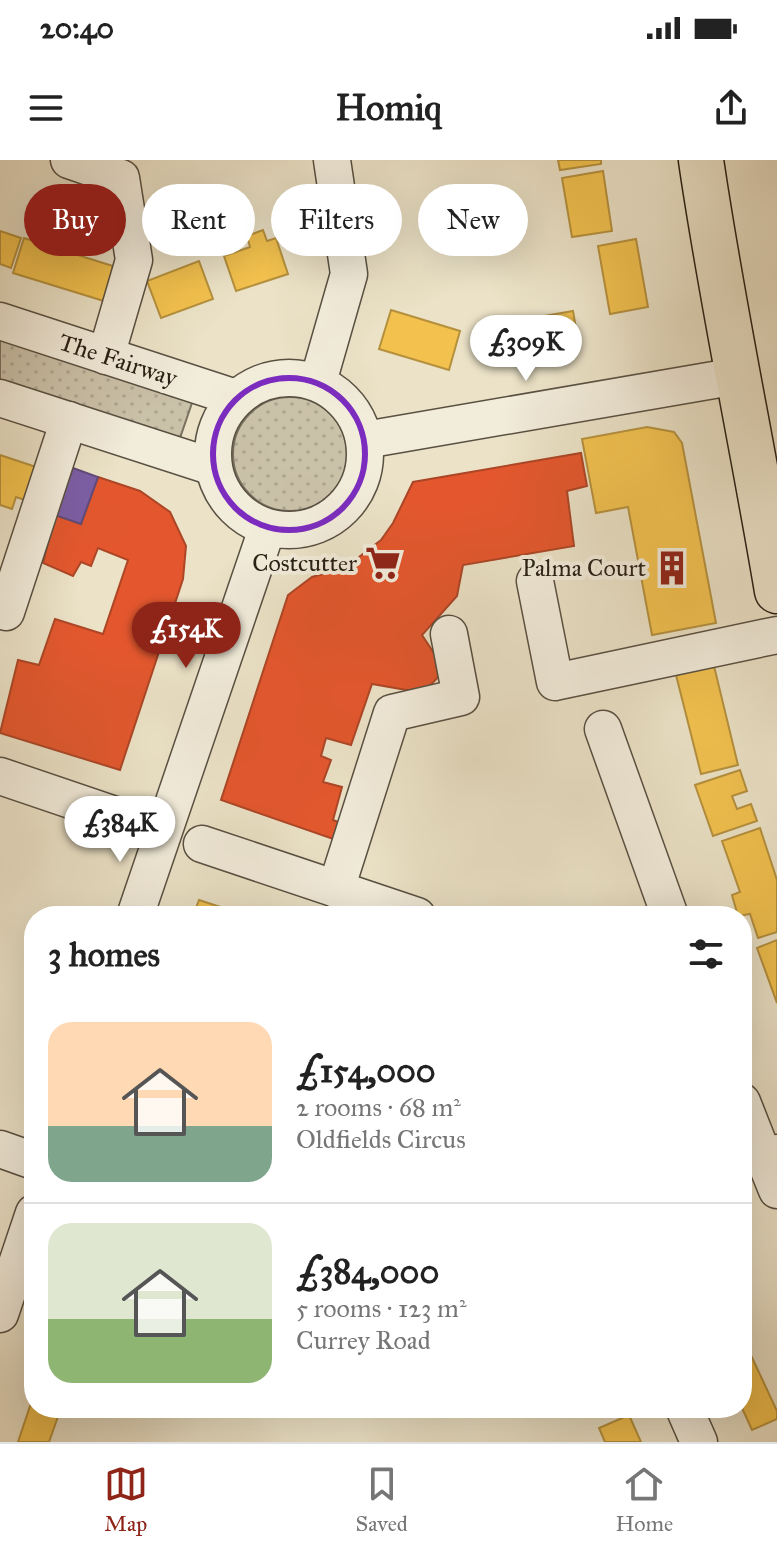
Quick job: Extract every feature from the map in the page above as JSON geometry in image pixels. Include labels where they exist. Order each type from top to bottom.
[{"type":"main road","points":[[701,160],[737,376],[767,463],[777,591]]},
{"type":"street","points":[[69,160],[121,178],[134,260],[106,356]]},
{"type":"street","points":[[318,382],[349,274],[332,160]]},
{"type":"street","name":"The Fairway","points":[[0,321],[236,398]]},
{"type":"street","points":[[365,440],[737,376]]},
{"type":"street","points":[[295,377],[318,382],[335,392],[355,413],[365,440],[364,477],[343,510],[332,519],[294,532],[267,529],[244,517],[218,484],[213,467],[212,447],[219,421],[236,398],[270,379],[295,377]]},
{"type":"street","points":[[0,398],[213,467]]},
{"type":"street","points":[[2,618],[69,420]]},
{"type":"street","points":[[138,906],[267,529]]},
{"type":"street","points":[[535,581],[555,682],[777,635]]},
{"type":"street","points":[[336,889],[392,713],[461,697],[449,634]]},
{"type":"street","points":[[603,729],[666,906]]},
{"type":"street","points":[[0,776],[162,831]]},
{"type":"street","points":[[202,844],[387,906]]},
{"type":"street","points":[[752,1123],[773,1167]]},
{"type":"street","points":[[0,1149],[24,1157]]},
{"type":"street","points":[[0,1314],[24,1243]]},
{"type":"street","points":[[688,1418],[699,1442]]},
{"type":"highlighted area","points":[[295,377],[335,392],[355,413],[365,440],[364,477],[343,510],[294,532],[244,517],[218,484],[212,447],[219,421],[236,398],[270,379]]},
{"type":"shaded area","points":[[0,338],[193,400],[180,438],[0,380]]},
{"type":"shaded area","points":[[290,397],[312,401],[330,414],[343,432],[347,454],[343,476],[330,494],[312,507],[290,511],[268,507],[250,494],[237,476],[233,454],[237,432],[250,414],[268,401]]},
{"type":"building: Homes","points":[[558,160],[601,160],[601,164],[560,170]]},
{"type":"building: Homes","points":[[603,171],[612,231],[572,237],[562,178]]},
{"type":"building: Homes","points":[[263,230],[267,241],[271,240],[271,256],[282,256],[288,274],[236,291],[224,256],[255,256],[255,233]]},
{"type":"building: Homes","points":[[0,231],[21,238],[11,268],[0,264]]},
{"type":"building: Homes","points":[[24,238],[24,256],[81,256],[119,268],[107,302],[13,273]]},
{"type":"building: Homes","points":[[636,239],[648,307],[610,314],[598,246]]},
{"type":"building: Homes","points":[[199,261],[213,299],[161,318],[147,281]]},
{"type":"building: Homes","points":[[391,310],[460,331],[449,370],[379,349]]},
{"type":"building: Homes","points":[[573,311],[579,346],[504,360],[499,324]]},
{"type":"building: Homes","name":"Palma Court","points":[[647,427],[674,432],[682,443],[716,623],[652,635],[628,507],[596,513],[582,439]]},
{"type":"building: Homes","points":[[0,455],[42,469],[31,502],[16,497],[12,509],[0,505]]},
{"type":"building: Homes","points":[[714,666],[738,765],[701,774],[676,675]]},
{"type":"building: Homes","points":[[740,770],[747,791],[732,796],[737,809],[751,804],[757,821],[713,836],[695,785]]},
{"type":"building: Homes","points":[[760,828],[777,880],[777,932],[758,938],[752,920],[752,906],[735,906],[732,895],[740,892],[722,841]]},
{"type":"building: Homes","points":[[199,900],[217,906],[197,906]]},
{"type":"building: Homes","points":[[777,940],[777,1003],[757,948]]},
{"type":"building: Homes","points":[[752,1357],[777,1411],[777,1419],[752,1430],[747,1418],[752,1418]]},
{"type":"building: Homes","points":[[26,1418],[57,1418],[49,1442],[18,1442]]},
{"type":"building: Homes","points":[[622,1418],[630,1418],[641,1442],[605,1442],[599,1428]]},
{"type":"building: Shops","points":[[581,453],[587,486],[567,491],[574,546],[463,565],[457,596],[422,635],[445,670],[423,693],[372,684],[351,745],[326,738],[321,756],[331,760],[323,782],[342,787],[333,820],[344,824],[339,841],[221,800],[288,595],[312,577],[337,570],[359,557],[381,540],[413,482]]},
{"type":"building: Shops","points":[[98,477],[140,491],[170,512],[186,546],[183,579],[120,770],[0,733],[18,660],[39,665],[55,619],[103,634],[128,560],[98,548],[91,566],[81,562],[73,576],[43,563],[55,515],[81,524]]},
{"type":"building: Offices","points":[[73,468],[98,477],[81,524],[55,515]]},
{"type":"place","name":"Costcutter","points":[[383,563]]},
{"type":"place","name":"Palma Court","points":[[672,568]]}]
